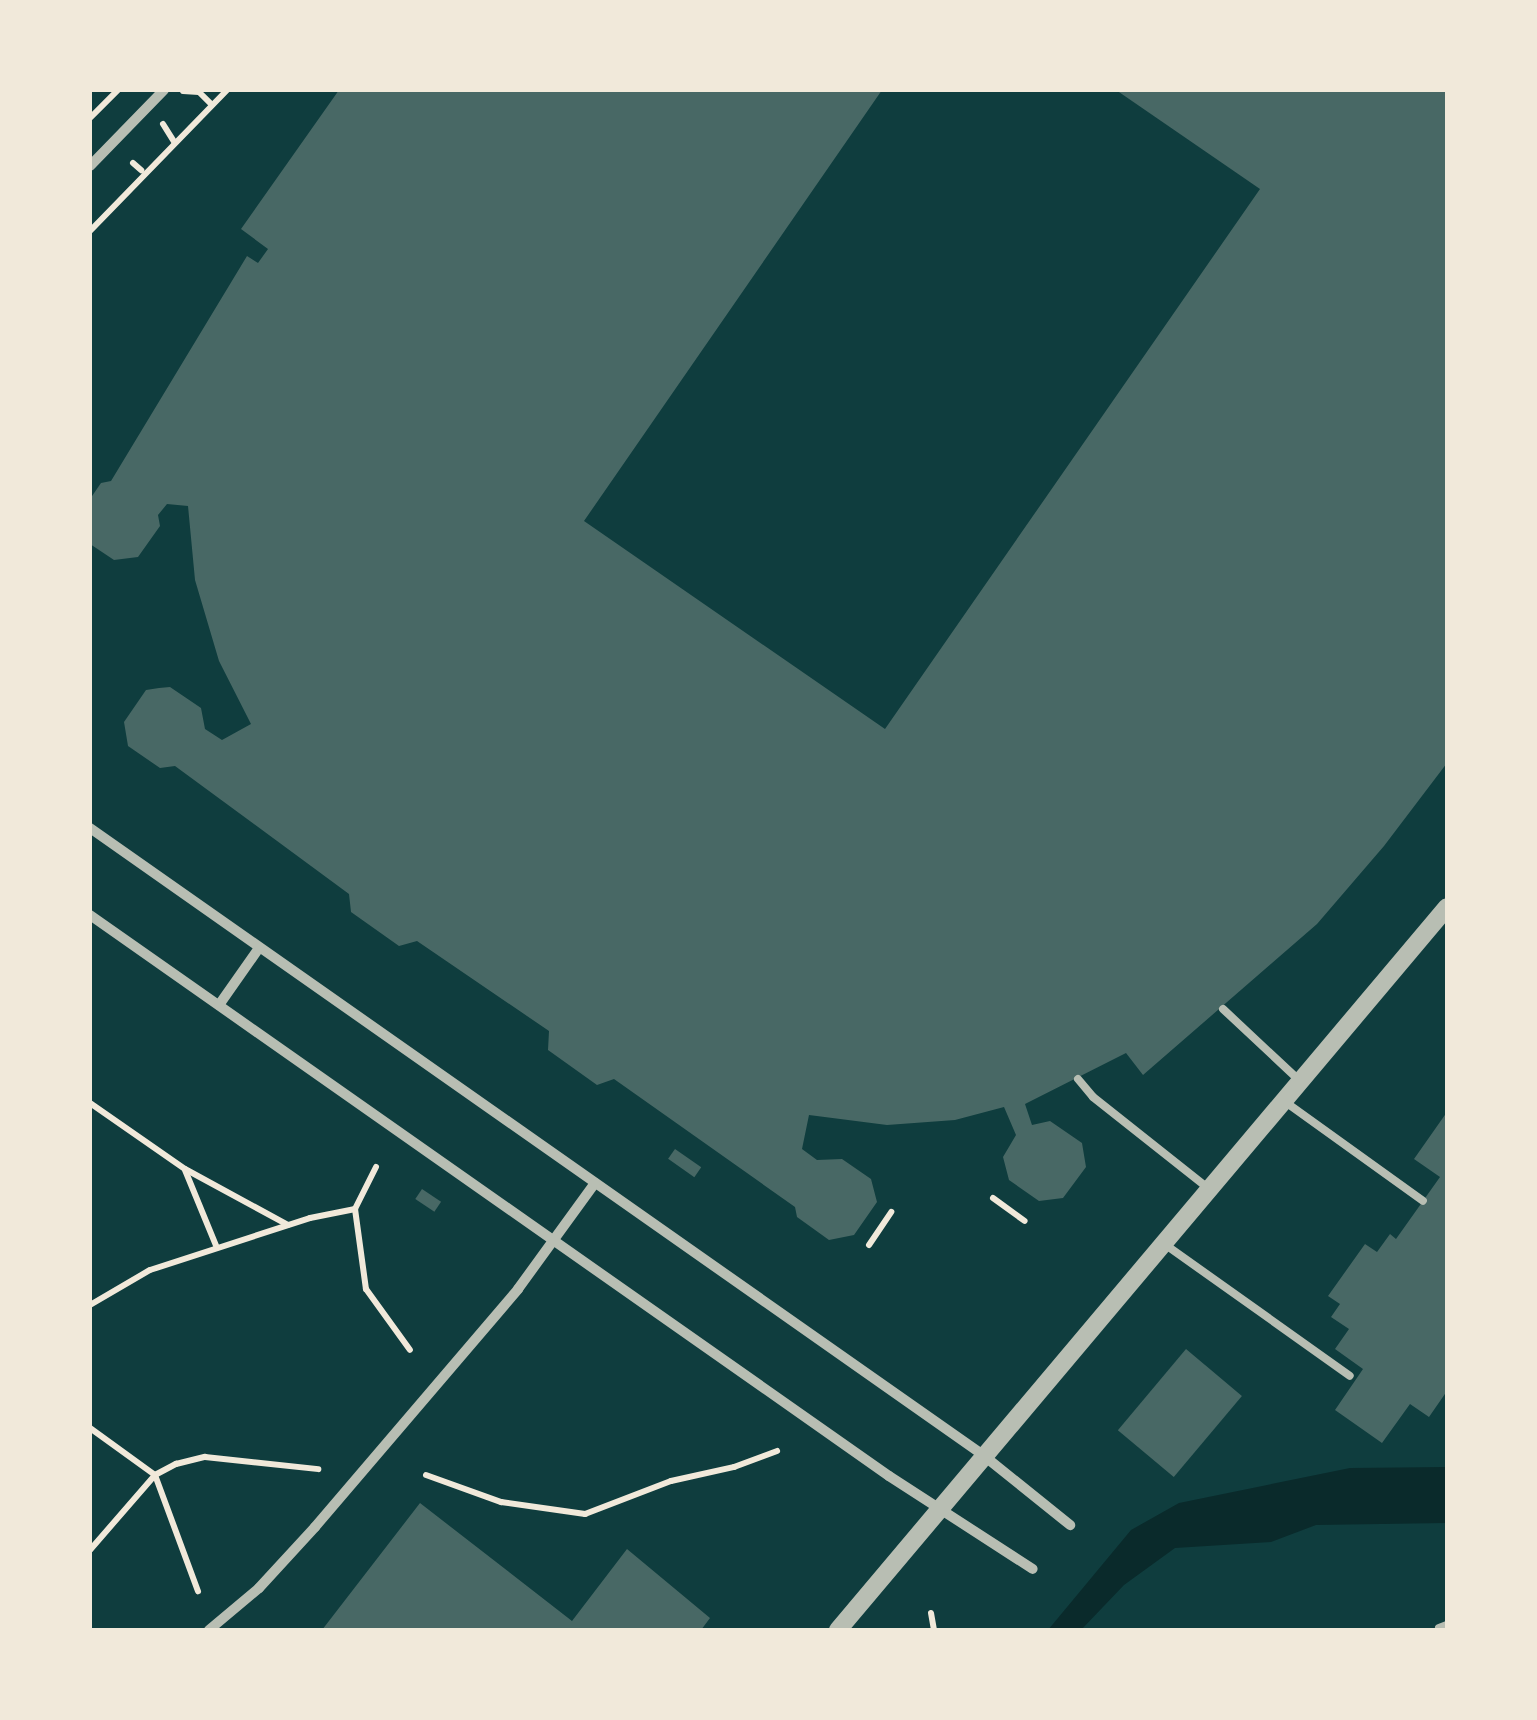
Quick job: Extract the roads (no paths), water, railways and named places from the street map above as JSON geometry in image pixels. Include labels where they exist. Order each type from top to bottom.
[{"type":"street","points":[[90,166],[164,90]]},
{"type":"street","points":[[90,828],[983,1456],[1070,1525]]},
{"type":"street","points":[[838,1630],[1447,907]]},
{"type":"street","points":[[90,916],[938,1510],[1034,1569]]},
{"type":"street","points":[[219,1005],[259,948]]},
{"type":"street","points":[[209,1630],[258,1588],[315,1526],[554,1241],[595,1183]]},
{"type":"lane","points":[[1223,1008],[1300,1082]]},
{"type":"lane","points":[[1078,1079],[1093,1097],[1209,1188]]},
{"type":"lane","points":[[1284,1101],[1422,1201]]},
{"type":"lane","points":[[1163,1244],[1350,1376]]},
{"type":"water","points":[[1447,1467],[1447,1523],[1316,1525],[1271,1542],[1175,1548],[1124,1585],[1081,1630],[1048,1630],[1131,1530],[1179,1503],[1350,1468]]}]
